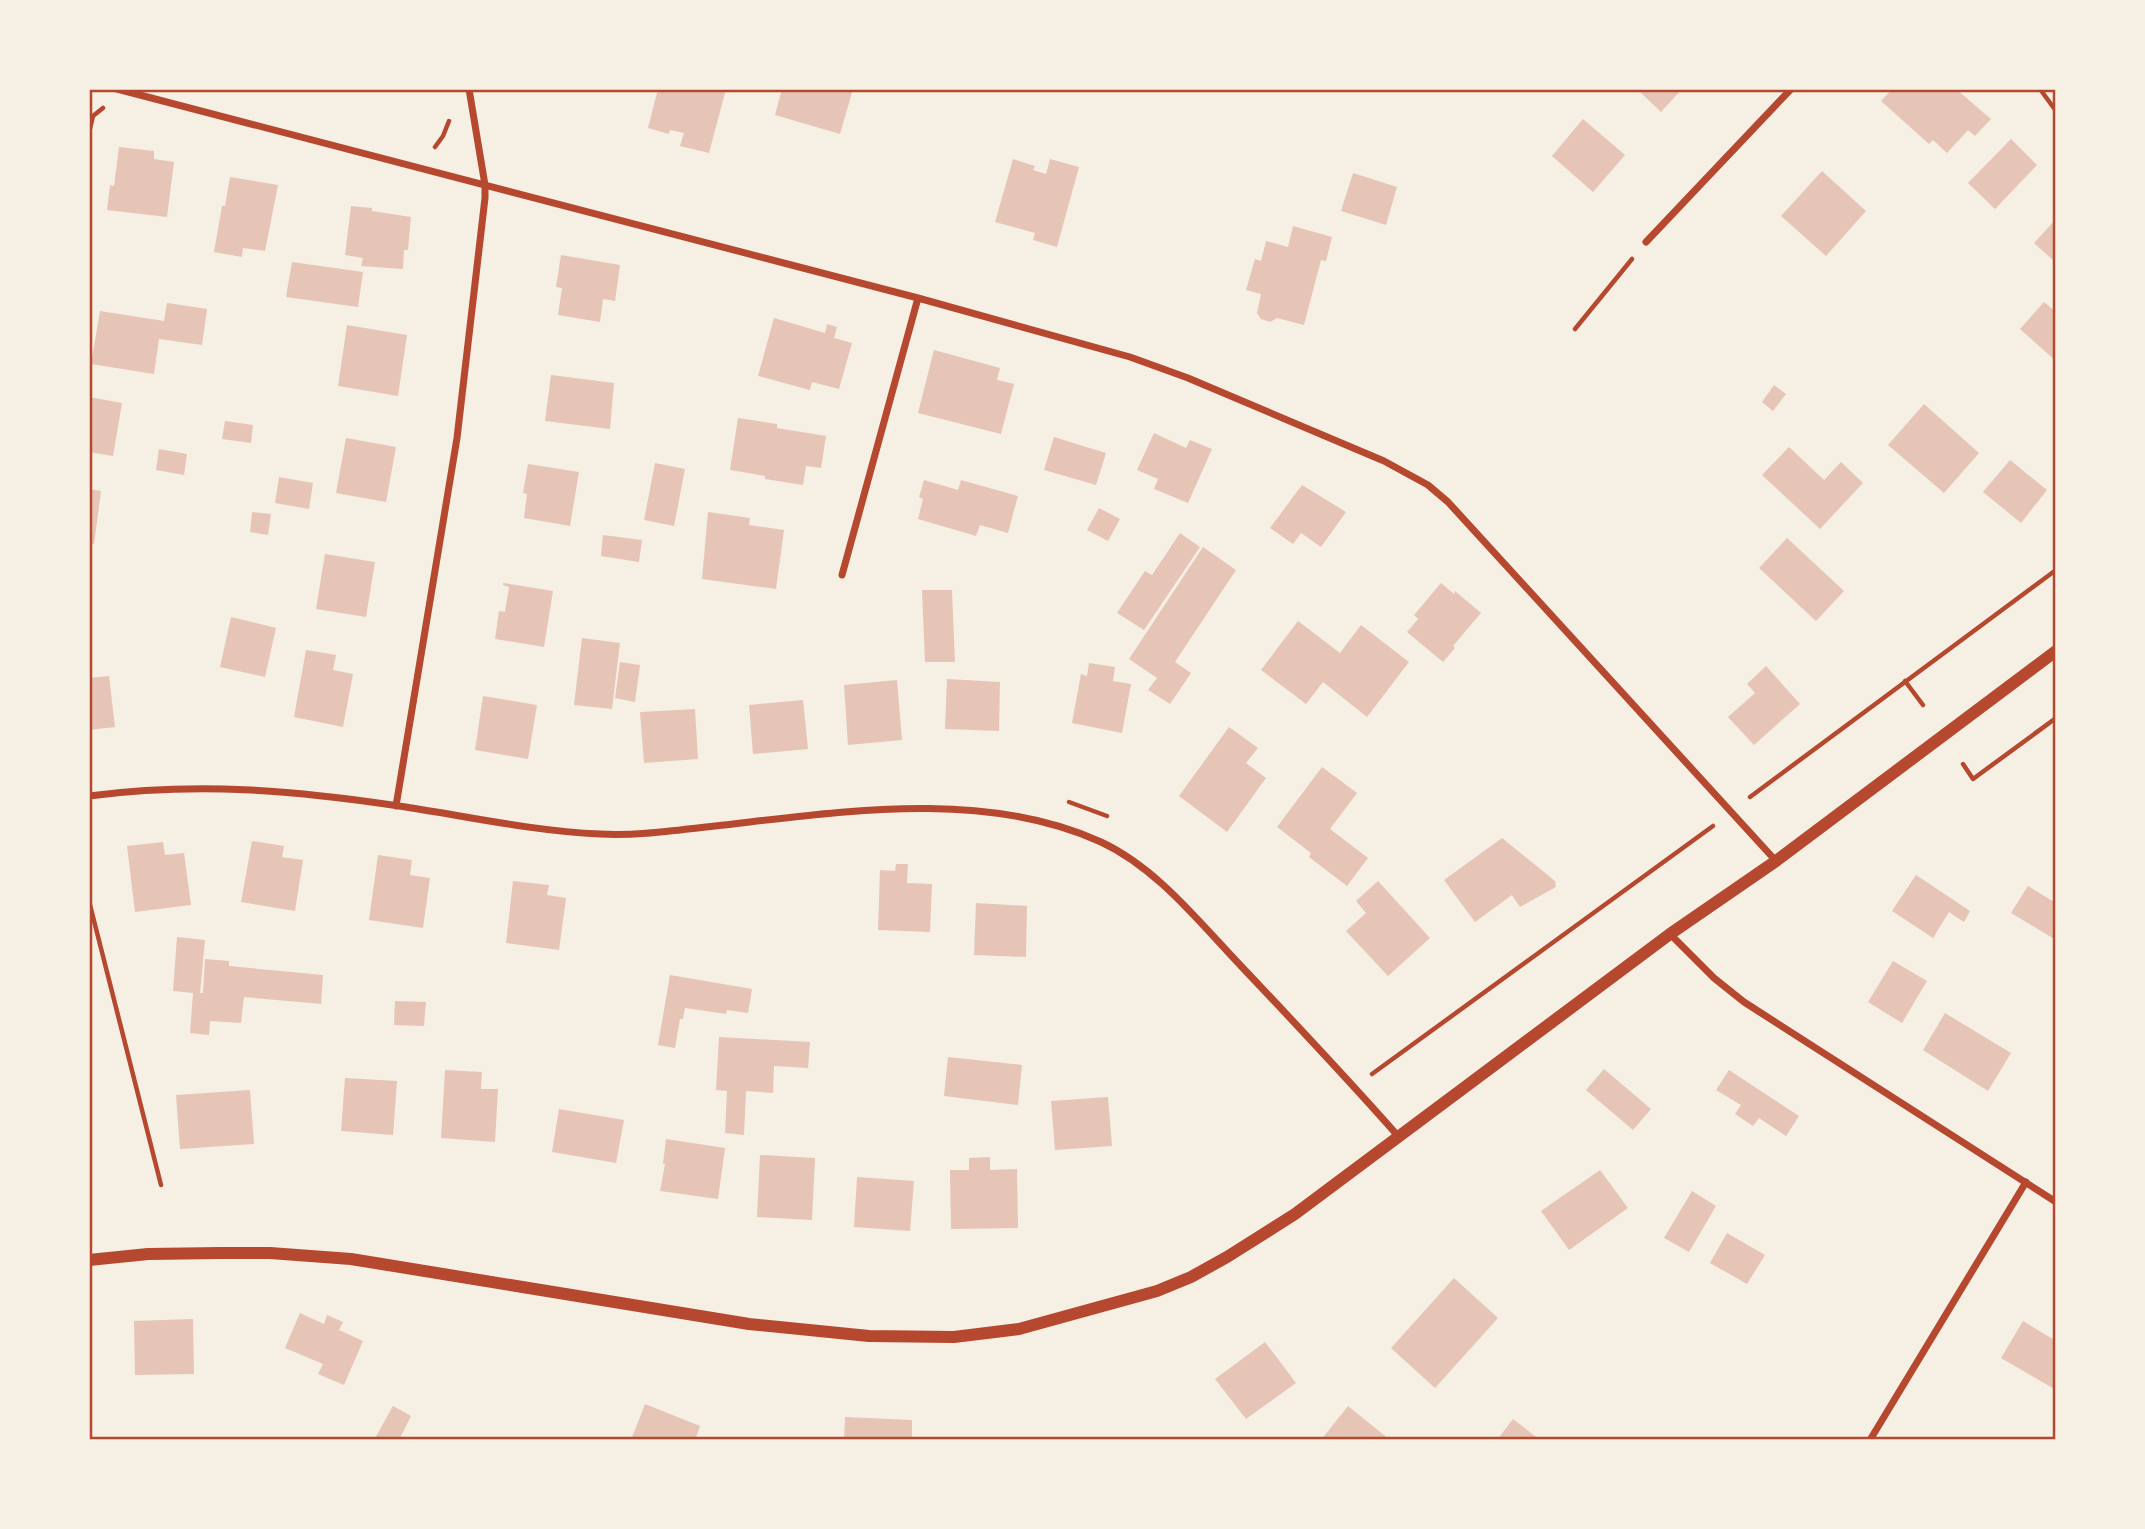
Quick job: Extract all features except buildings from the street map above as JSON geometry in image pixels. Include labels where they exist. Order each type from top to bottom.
[{"type":"street","points":[[117,89],[918,298],[1098,348],[1159,367],[1384,461],[1428,485],[1464,518],[1776,861]]},
{"type":"street","points":[[396,806],[457,438],[485,185],[469,89]]},
{"type":"street","points":[[1646,242],[1791,89]]},
{"type":"street","points":[[842,575],[918,298]]},
{"type":"street","points":[[89,1260],[148,1254],[324,1256],[801,1331],[908,1337],[986,1334],[1051,1322],[1157,1291],[1191,1277],[1227,1257],[1295,1214],[1671,934],[1776,861],[2056,651]]},
{"type":"street","points":[[89,796],[150,789],[230,788],[308,794],[539,828],[602,834],[655,832],[899,808],[981,810],[1056,824],[1103,843],[1145,870],[1195,917],[1398,1136]]},
{"type":"street","points":[[1671,934],[1714,978],[1744,1002],[2056,1202]]},
{"type":"street","points":[[1870,1440],[2026,1182]]},
{"type":"path","points":[[2040,89],[2056,111]]},
{"type":"path","points":[[89,133],[93,116],[104,107]]},
{"type":"path","points":[[429,172],[433,148],[448,125],[449,111]]},
{"type":"path","points":[[1575,329],[1646,242]]},
{"type":"path","points":[[1747,799],[2056,570]]},
{"type":"path","points":[[1905,681],[1923,705]]},
{"type":"path","points":[[1963,764],[1973,779],[2056,718]]},
{"type":"path","points":[[1056,799],[1083,805],[1112,818]]},
{"type":"path","points":[[1368,1076],[1718,822]]},
{"type":"path","points":[[89,901],[161,1185]]},
{"type":"path","points":[[1367,1065],[1375,1071]]}]
